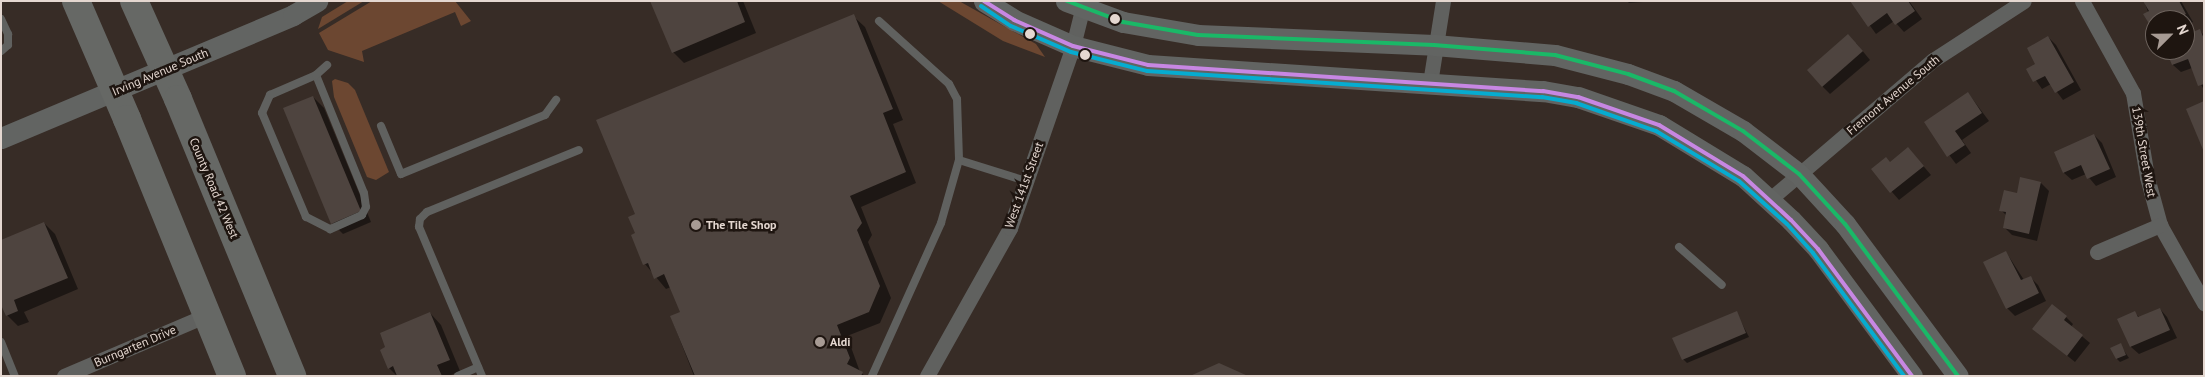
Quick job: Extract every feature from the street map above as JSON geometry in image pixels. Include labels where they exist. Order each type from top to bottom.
[{"type":"highway","points":[[76,1],[116,91],[232,376]]},
{"type":"highway","name":"County Road 42 West","points":[[134,1],[292,376]]},
{"type":"main road","name":"Irving Avenue South","points":[[1,138],[116,91],[317,1]]},
{"type":"main road","points":[[984,1],[1014,20],[1073,46],[1148,65],[1186,70],[1543,91],[1614,108],[1685,138],[1743,176],[1818,249],[1912,376]]},
{"type":"main road","points":[[1074,5],[1123,22],[1198,35],[1434,45],[1555,55],[1628,74],[1706,107],[1772,150],[1799,174],[1845,224],[1958,376]]},
{"type":"street","points":[[1430,83],[1434,45],[1443,1]]},
{"type":"street","name":"Fremont Avenue South","points":[[1769,200],[1933,60],[2024,1]]},
{"type":"street","name":"139th Street West","points":[[2082,1],[2133,93],[2147,177],[2160,225],[2204,304]]},
{"type":"street","name":"West 141st Street","points":[[927,376],[1010,228],[1073,46],[1074,5]]},
{"type":"street","points":[[2097,252],[2160,225]]},
{"type":"street","name":"Burngarten Drive","points":[[64,376],[207,316]]},
{"type":"lane","points":[[1,18],[8,45],[1,51]]},
{"type":"lane","points":[[872,376],[941,223],[959,160],[957,99],[948,84],[879,22]]},
{"type":"lane","points":[[316,74],[364,193],[366,207],[362,216],[330,229],[306,217],[262,113],[270,95],[316,74],[326,65]]},
{"type":"lane","points":[[381,126],[401,174],[545,115],[556,100]]},
{"type":"lane","points":[[482,376],[418,227],[420,219],[427,212],[580,150]]},
{"type":"lane","points":[[959,160],[1026,181]]},
{"type":"lane","points":[[1679,247],[1722,285]]},
{"type":"lane","points":[[1,342],[15,376]]},
{"type":"lane","points":[[458,376],[478,367]]},
{"type":"shaded area","points":[[348,1],[364,1],[318,29],[322,17]]},
{"type":"shaded area","points":[[372,1],[455,1],[471,21],[461,26],[455,12],[362,51],[364,62],[328,50],[319,33]]},
{"type":"shaded area","points":[[938,1],[959,1],[1036,44],[1045,57],[1003,41]]},
{"type":"shaded area","points":[[335,79],[348,83],[355,90],[389,172],[376,180],[367,177],[334,97],[332,81]]},
{"type":"building","points":[[650,1],[737,1],[745,22],[672,53]]},
{"type":"building","points":[[1850,1],[1908,1],[1915,11],[1895,25],[1887,13],[1868,27]]},
{"type":"building","points":[[2143,1],[2179,1],[2184,10],[2148,10]]},
{"type":"building","points":[[854,14],[893,109],[883,113],[906,172],[850,196],[862,223],[857,230],[880,286],[869,312],[837,325],[850,358],[847,364],[863,372],[861,376],[695,376],[670,316],[680,312],[664,274],[654,279],[648,263],[643,265],[631,235],[635,233],[628,217],[635,214],[596,120]]},
{"type":"building","points":[[2200,29],[2204,39],[2204,84],[2198,86],[2188,60],[2195,60],[2195,31]]},
{"type":"building","points":[[1848,34],[1863,51],[1822,87],[1807,70]]},
{"type":"building","points":[[2048,36],[2074,82],[2055,93],[2045,76],[2033,82],[2026,69],[2035,64],[2027,48]]},
{"type":"building","points":[[2170,60],[2185,60],[2172,65]]},
{"type":"building","points":[[1968,92],[1982,113],[1955,131],[1965,145],[1947,157],[1924,122]]},
{"type":"building","points":[[313,96],[361,211],[331,224],[283,108]]},
{"type":"building","points":[[2204,101],[2204,152],[2186,109]]},
{"type":"building","points":[[2094,134],[2110,169],[2087,179],[2081,165],[2063,173],[2054,152]]},
{"type":"building","points":[[1908,147],[1924,166],[1890,193],[1871,169],[1886,157],[1890,162]]},
{"type":"building","points":[[2020,177],[2041,182],[2029,234],[2003,228],[2006,212],[1999,211],[2004,190],[2017,193]]},
{"type":"building","points":[[44,222],[68,278],[14,300],[18,311],[6,316],[1,305],[1,240]]},
{"type":"building","points":[[2006,251],[2021,280],[2031,276],[2039,293],[2006,309],[1983,262]]},
{"type":"building","points":[[2052,304],[2067,316],[2064,320],[2083,335],[2067,356],[2032,329]]},
{"type":"building","points":[[2160,308],[2170,330],[2130,347],[2117,319],[2135,311],[2138,317]]},
{"type":"building","points":[[1737,311],[1746,333],[1682,360],[1672,338]]},
{"type":"building","points":[[430,312],[450,360],[437,365],[442,376],[397,376],[393,366],[388,369],[380,350],[385,347],[380,333]]},
{"type":"building","points":[[2121,343],[2126,355],[2116,359],[2110,348]]},
{"type":"building","points":[[1219,363],[1248,376],[1190,376]]},
{"type":"transit line","points":[[984,1],[1014,20],[1073,46],[1148,65],[1543,91],[1578,97],[1659,125],[1743,176],[1791,220],[1818,249],[1912,376]]},
{"type":"transit line","points":[[1067,1],[1123,22],[1198,35],[1434,45],[1555,55],[1628,74],[1674,91],[1743,131],[1799,174],[1845,224],[1958,376]]},
{"type":"transit line","points":[[981,6],[1011,26],[1071,52],[1147,71],[1542,97],[1576,103],[1656,131],[1739,181],[1787,224],[1813,253],[1904,376]]},
{"type":"place","name":"The Tile Shop","points":[[696,225]]},
{"type":"place","name":"Aldi","points":[[820,342]]}]
